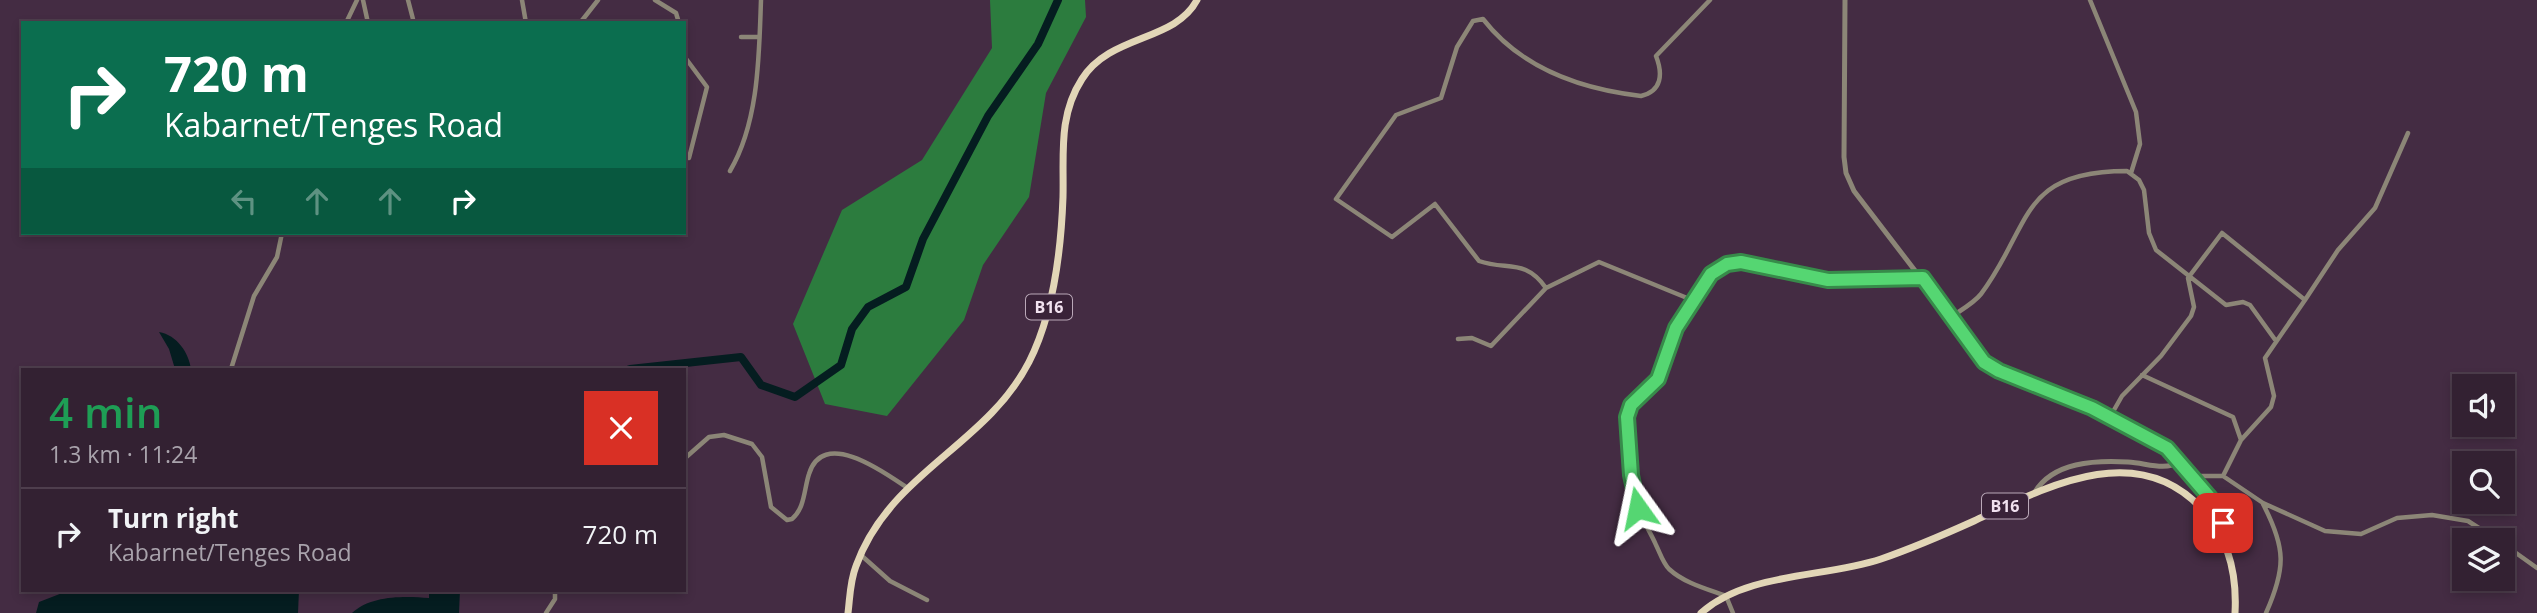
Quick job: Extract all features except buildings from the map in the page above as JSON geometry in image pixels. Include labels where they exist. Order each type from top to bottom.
[{"type":"main road","name":"B16","points":[[848,613],[852,583],[861,555],[875,526],[906,487],[989,417],[1008,394],[1037,345],[1053,284],[1063,201],[1063,137],[1067,108],[1083,77],[1109,51],[1182,19],[1197,0]]},
{"type":"main road","name":"B16","points":[[1701,613],[1716,600],[1761,585],[1872,562],[1931,541],[2035,492],[2083,476],[2134,473],[2168,484],[2190,498],[2207,514],[2222,537],[2233,570],[2235,613]]},
{"type":"street","points":[[347,21],[357,0]]},
{"type":"street","points":[[363,0],[368,21]]},
{"type":"street","points":[[408,0],[413,21]]},
{"type":"street","points":[[522,0],[526,21]]},
{"type":"street","points":[[582,21],[597,1],[590,0]]},
{"type":"street","points":[[655,0],[677,13],[679,21]]},
{"type":"street","points":[[730,171],[748,124],[761,0]]},
{"type":"street","points":[[1546,288],[1539,277],[1525,269],[1479,261],[1437,205],[1430,205],[1392,237],[1336,199],[1396,115],[1441,98],[1457,47],[1473,21],[1483,19],[1509,49],[1558,76],[1641,96],[1652,92],[1658,86],[1661,73],[1656,56],[1710,0]]},
{"type":"street","points":[[1845,0],[1846,173],[1860,198],[1923,278],[1978,355],[1993,367],[2110,417],[2167,448],[2194,476],[2222,516],[2222,537]]},
{"type":"street","points":[[2090,0],[2136,112],[2140,144],[2131,173]]},
{"type":"street","points":[[741,37],[759,37]]},
{"type":"street","points":[[686,59],[707,87],[689,158]]},
{"type":"street","points":[[2224,476],[2241,440],[2273,403],[2265,358],[2338,250],[2375,208],[2408,133]]},
{"type":"street","points":[[1951,317],[1982,292],[2032,204],[2053,187],[2077,176],[2122,171],[2131,173],[2144,190],[2149,233],[2156,250],[2188,278],[2226,305],[2243,302],[2250,304],[2276,341]]},
{"type":"street","points":[[2188,278],[2225,232],[2305,300]]},
{"type":"street","points":[[231,368],[254,296],[277,257],[282,235]]},
{"type":"street","points":[[1458,339],[1472,338],[1491,346],[1546,288],[1591,264],[1604,262],[1692,300]]},
{"type":"street","points":[[1733,613],[1726,596],[1682,578],[1667,568],[1638,508],[1628,449],[1627,417],[1631,405],[1658,379],[1676,328],[1692,300],[1711,274],[1727,264],[1741,262],[1828,280],[1923,278]]},
{"type":"street","points":[[2110,417],[2122,397],[2191,316],[2194,307],[2188,278]]},
{"type":"street","points":[[2142,375],[2233,417],[2241,440]]},
{"type":"street","points":[[686,457],[704,440],[717,435],[737,437],[752,443],[762,457],[771,507],[787,520],[792,519],[800,510],[813,465],[826,455],[841,454],[860,459],[906,487]]},
{"type":"street","points":[[2035,492],[2048,475],[2081,465],[2130,462],[2167,467],[2181,462]]},
{"type":"street","points":[[2194,476],[2224,476],[2263,503],[2303,523],[2333,532],[2361,534],[2397,518],[2432,515],[2468,521],[2479,528]]},
{"type":"street","points":[[2263,503],[2279,539],[2282,559],[2279,583],[2266,613]]},
{"type":"street","points":[[2515,552],[2537,568]]},
{"type":"street","points":[[861,555],[890,581],[927,600]]},
{"type":"street","points":[[547,613],[555,599],[555,592]]},
{"type":"green space","points":[[990,0],[1085,0],[1086,17],[1046,93],[1029,197],[983,265],[964,320],[887,416],[825,404],[793,324],[842,210],[922,160],[992,48]]},
{"type":"shaded area","points":[[159,332],[177,341],[188,357],[191,368],[175,368],[169,349]]},
{"type":"shaded area","points":[[65,592],[299,592],[298,613],[36,613],[39,602]]},
{"type":"shaded area","points":[[429,592],[460,592],[459,613],[352,613],[378,600],[399,597],[429,598]]},
{"type":"waterway","points":[[639,368],[741,357],[761,385],[795,397],[841,365],[852,329],[868,307],[906,287],[923,239],[988,116],[1038,44],[1058,0]]},
{"type":"route","points":[[1638,508],[1628,449],[1627,417],[1631,405],[1661,374],[1676,328],[1699,289],[1711,274],[1721,267],[1741,262],[1814,279],[1923,278],[1984,362],[1999,371],[2092,408],[2167,448],[2194,476],[2222,516],[2223,523]]}]
